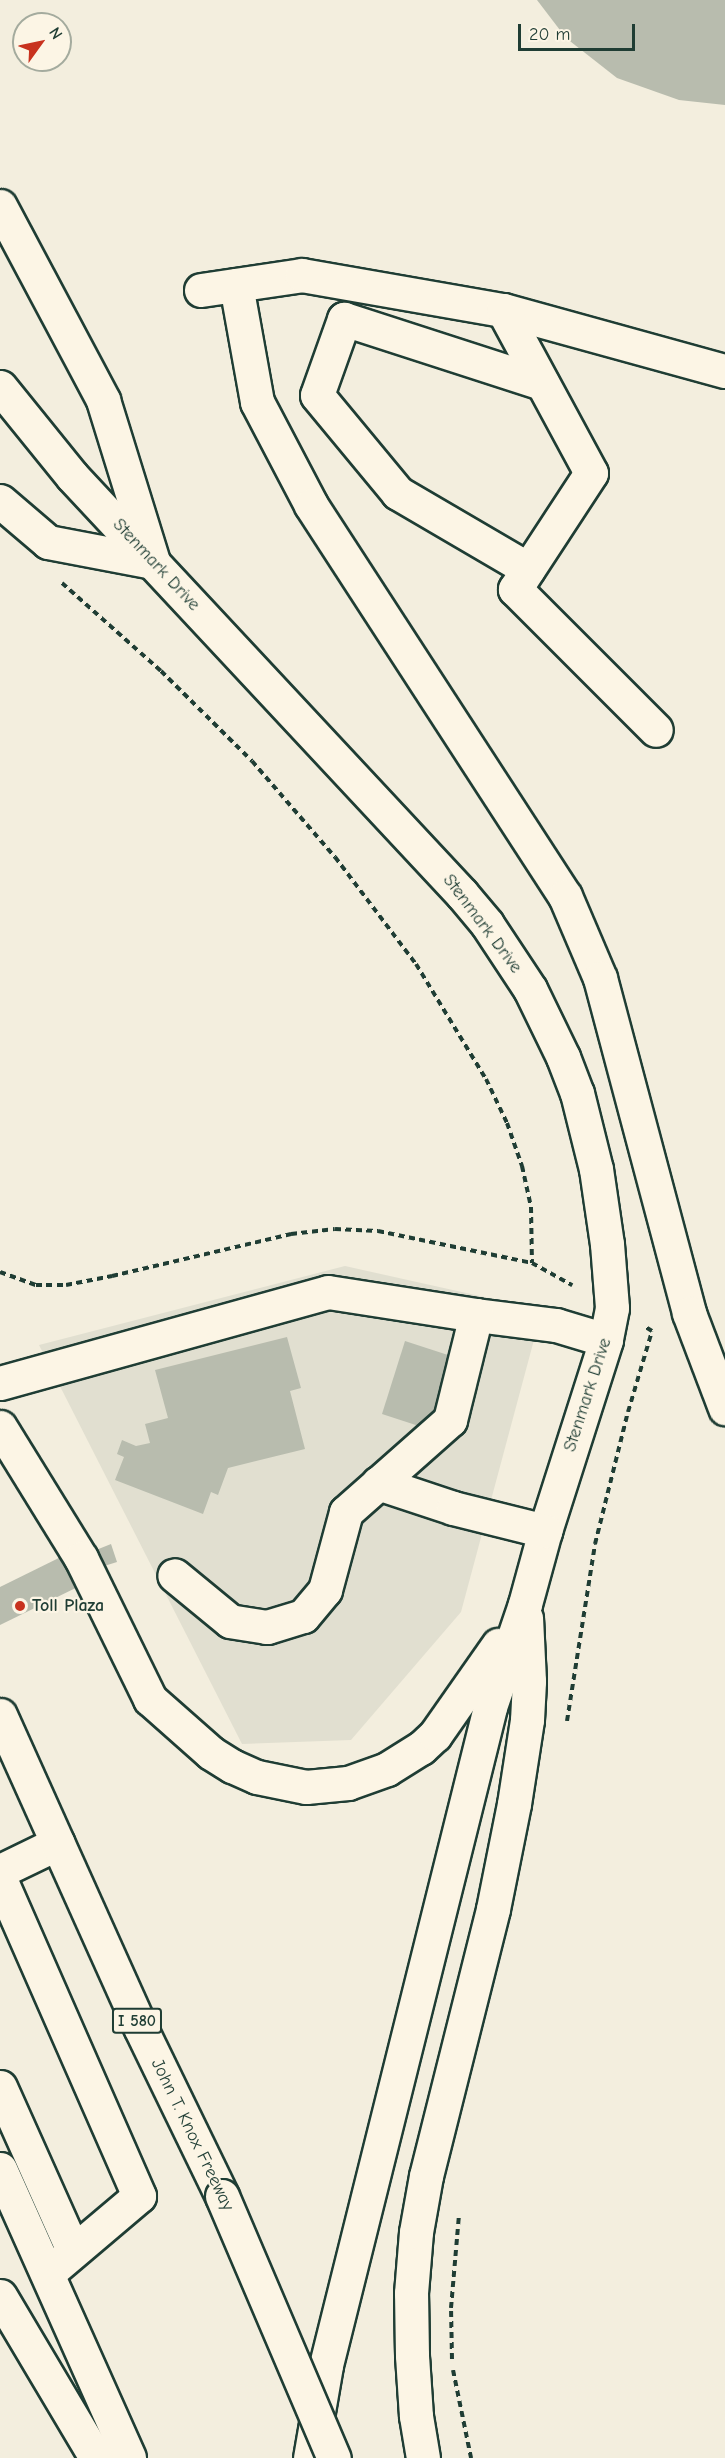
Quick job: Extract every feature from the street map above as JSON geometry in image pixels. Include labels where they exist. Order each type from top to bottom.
[{"type":"main road","points":[[0,206],[103,400],[153,562],[48,542],[0,501]]},
{"type":"main road","points":[[201,290],[302,274],[503,310],[725,371]]},
{"type":"main road","points":[[236,285],[257,402],[311,505],[565,896],[600,978],[688,1313],[725,1408]]},
{"type":"main road","points":[[503,310],[591,472],[515,589],[656,730]]},
{"type":"main road","points":[[528,569],[398,494],[318,395],[344,319],[542,383]]},
{"type":"main road","name":"Stenmark Drive","points":[[0,387],[72,476],[439,866],[487,924],[530,989],[563,1057],[588,1132],[602,1206],[611,1276],[612,1308],[606,1340],[545,1531],[525,1604]]},
{"type":"main road","points":[[0,1383],[328,1292],[556,1325],[606,1340]]},
{"type":"main road","points":[[174,1575],[230,1621],[267,1627],[303,1616],[326,1590],[346,1512],[450,1420],[476,1315]]},
{"type":"main road","points":[[0,1427],[81,1558],[150,1699],[211,1753],[257,1777],[306,1787],[327,1787],[367,1778],[405,1759],[421,1748],[448,1718],[525,1604]]},
{"type":"main road","points":[[378,1483],[453,1508],[545,1531]]},
{"type":"main road","points":[[310,2458],[326,2365],[490,1707],[525,1604]]},
{"type":"main road","points":[[423,2458],[416,2416],[412,2355],[411,2293],[417,2232],[426,2176],[493,1909],[514,1804],[527,1720],[529,1681],[525,1604]]},
{"type":"main road","name":"John T. Knox Freeway","points":[[0,1715],[140,2027],[222,2196],[334,2458]]},
{"type":"main road","points":[[0,1871],[58,1843]]},
{"type":"main road","points":[[0,1879],[139,2196],[48,2273]]},
{"type":"main road","points":[[0,2087],[73,2250]]},
{"type":"main road","points":[[0,2169],[129,2458]]},
{"type":"main road","points":[[0,2296],[96,2458]]},
{"type":"path","points":[[0,1272],[36,1285],[66,1285],[291,1234],[335,1229],[378,1231],[532,1263],[531,1207],[522,1166],[507,1123],[486,1079],[416,964],[335,857],[252,761],[162,671],[59,580]]},
{"type":"shaded area","points":[[345,1266],[542,1310],[461,1612],[351,1740],[242,1744],[39,1345]]},
{"type":"building","points":[[537,0],[725,0],[725,105],[679,100],[617,78],[566,38]]},
{"type":"building","points":[[287,1337],[301,1388],[290,1391],[305,1449],[228,1468],[218,1495],[211,1492],[203,1514],[115,1480],[124,1457],[117,1454],[122,1440],[136,1446],[150,1443],[145,1424],[168,1418],[155,1370]]},
{"type":"building","points":[[405,1341],[451,1356],[428,1429],[382,1414]]},
{"type":"building","points":[[111,1544],[117,1562],[101,1567],[96,1550]]},
{"type":"building","name":"Toll Plaza","points":[[77,1549],[92,1580],[0,1625],[0,1587]]},
{"type":"place","name":"Toll Plaza","points":[[20,1606]]}]
